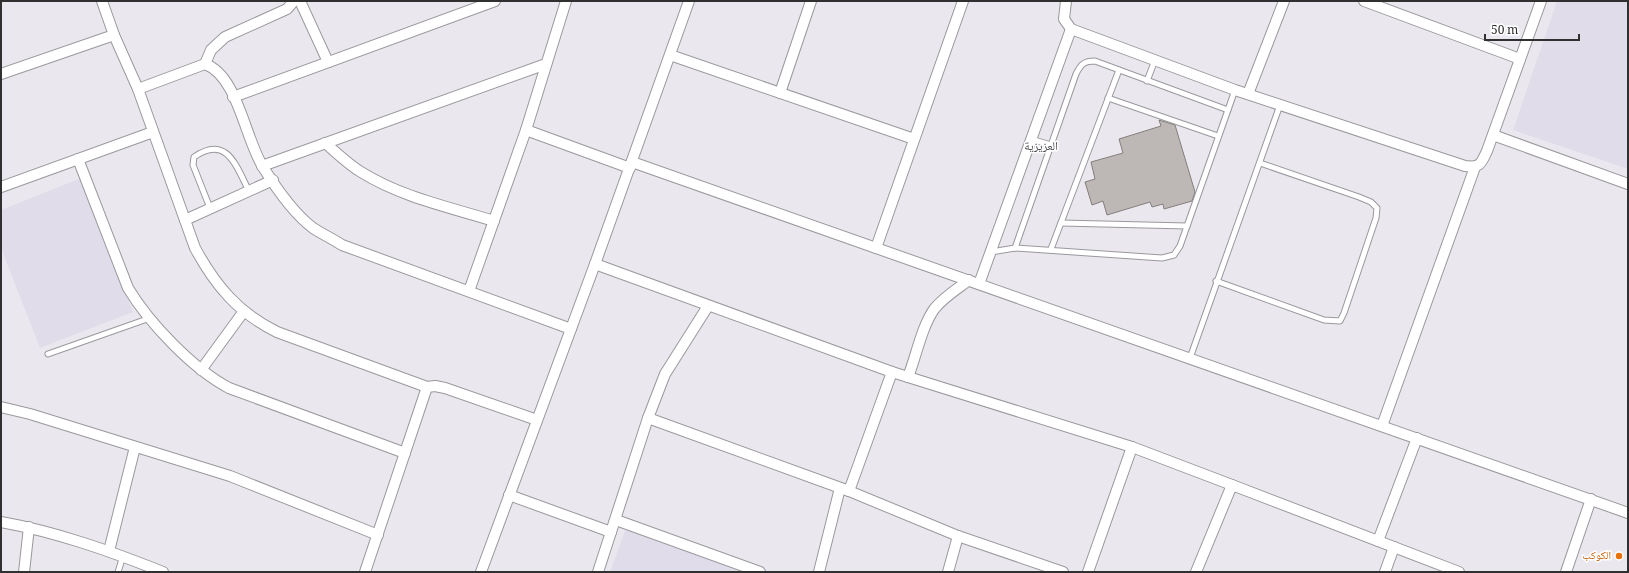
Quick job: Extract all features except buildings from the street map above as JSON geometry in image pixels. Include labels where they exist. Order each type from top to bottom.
[{"type":"street","points":[[102,1],[114,35],[138,89],[195,248],[207,271],[222,290],[256,322],[276,332],[427,387],[435,386],[445,388],[537,420]]},
{"type":"street","points":[[205,64],[211,50],[225,37],[287,8],[294,1]]},
{"type":"street","points":[[300,1],[328,62]]},
{"type":"street","points":[[234,97],[481,3],[495,1]]},
{"type":"street","points":[[468,291],[526,130],[566,1]]},
{"type":"street","points":[[780,93],[811,1]]},
{"type":"street","points":[[876,248],[963,1]]},
{"type":"street","points":[[1066,1],[1064,19],[1071,28],[1234,90],[1465,166],[1475,167],[1482,163],[1542,1]]},
{"type":"street","points":[[1248,94],[1284,1]]},
{"type":"street","points":[[1364,1],[1520,59]]},
{"type":"street","points":[[481,572],[631,165],[687,2]]},
{"type":"street","points":[[979,284],[1071,28]]},
{"type":"street","points":[[1,74],[114,35]]},
{"type":"street","points":[[670,55],[914,139]]},
{"type":"street","points":[[138,89],[205,64],[214,67],[222,74],[234,97],[262,166],[291,206],[313,228],[342,245],[571,329]]},
{"type":"street","points":[[262,166],[546,64]]},
{"type":"street","points":[[526,130],[969,280],[1628,513]]},
{"type":"street","points":[[1,187],[154,132]]},
{"type":"street","points":[[1493,135],[1628,184]]},
{"type":"street","points":[[325,144],[360,171],[393,188],[412,196],[494,221]]},
{"type":"street","points":[[78,159],[128,288],[138,304],[150,318],[201,370],[212,379],[229,388],[405,453]]},
{"type":"street","points":[[1382,426],[1475,167]]},
{"type":"street","points":[[185,220],[273,180]]},
{"type":"street","points":[[595,264],[892,372],[1132,447],[1459,572]]},
{"type":"street","points":[[908,377],[929,318],[935,308],[942,300],[969,280]]},
{"type":"street","points":[[598,572],[648,418],[665,374],[708,306]]},
{"type":"street","points":[[201,370],[244,311]]},
{"type":"street","points":[[819,572],[845,489],[892,372]]},
{"type":"street","points":[[365,572],[427,387]]},
{"type":"street","points":[[1,407],[30,414],[230,476],[378,535]]},
{"type":"street","points":[[648,418],[845,489],[958,536],[1063,572]]},
{"type":"street","points":[[1378,541],[1417,438]]},
{"type":"street","points":[[109,551],[135,447]]},
{"type":"street","points":[[1088,572],[1132,447]]},
{"type":"street","points":[[1196,572],[1232,485]]},
{"type":"street","points":[[509,495],[611,532]]},
{"type":"street","points":[[1566,572],[1590,499]]},
{"type":"street","points":[[616,520],[760,572]]},
{"type":"street","points":[[1,522],[29,527],[109,551],[163,572]]},
{"type":"street","points":[[24,572],[29,527]]},
{"type":"street","points":[[948,572],[958,536]]},
{"type":"street","points":[[1385,572],[1394,547]]},
{"type":"lane","points":[[1147,80],[1155,60]]},
{"type":"lane","points":[[1015,248],[1080,65],[1087,61],[1095,61],[1228,110]]},
{"type":"lane","points":[[1051,249],[1119,70]]},
{"type":"lane","points":[[990,252],[1015,248],[1051,249],[1162,258],[1174,255],[1180,246],[1234,90]]},
{"type":"lane","points":[[1108,98],[1218,136]]},
{"type":"lane","points":[[1190,358],[1216,281],[1280,105]]},
{"type":"lane","points":[[1031,139],[1051,145]]},
{"type":"lane","points":[[210,208],[193,165],[194,157],[199,154],[216,149],[224,151],[231,156],[249,191]]},
{"type":"lane","points":[[1216,281],[1324,320],[1340,321],[1344,313],[1376,218],[1377,208],[1371,202],[1260,163]]},
{"type":"lane","points":[[1061,223],[1187,226]]},
{"type":"lane","points":[[48,354],[150,318]]},
{"type":"lane","points":[[118,572],[123,556]]},
{"type":"shaded area","points":[[1557,1],[1628,1],[1628,169],[1513,130]]},
{"type":"shaded area","points":[[81,178],[133,312],[40,348],[1,248],[1,210]]},
{"type":"shaded area","points":[[626,528],[744,572],[610,572]]},
{"type":"place","name":"الكوكب","points":[[1619,556]]},
{"type":"district","name":"العزيزية","points":[[1041,147]]}]
